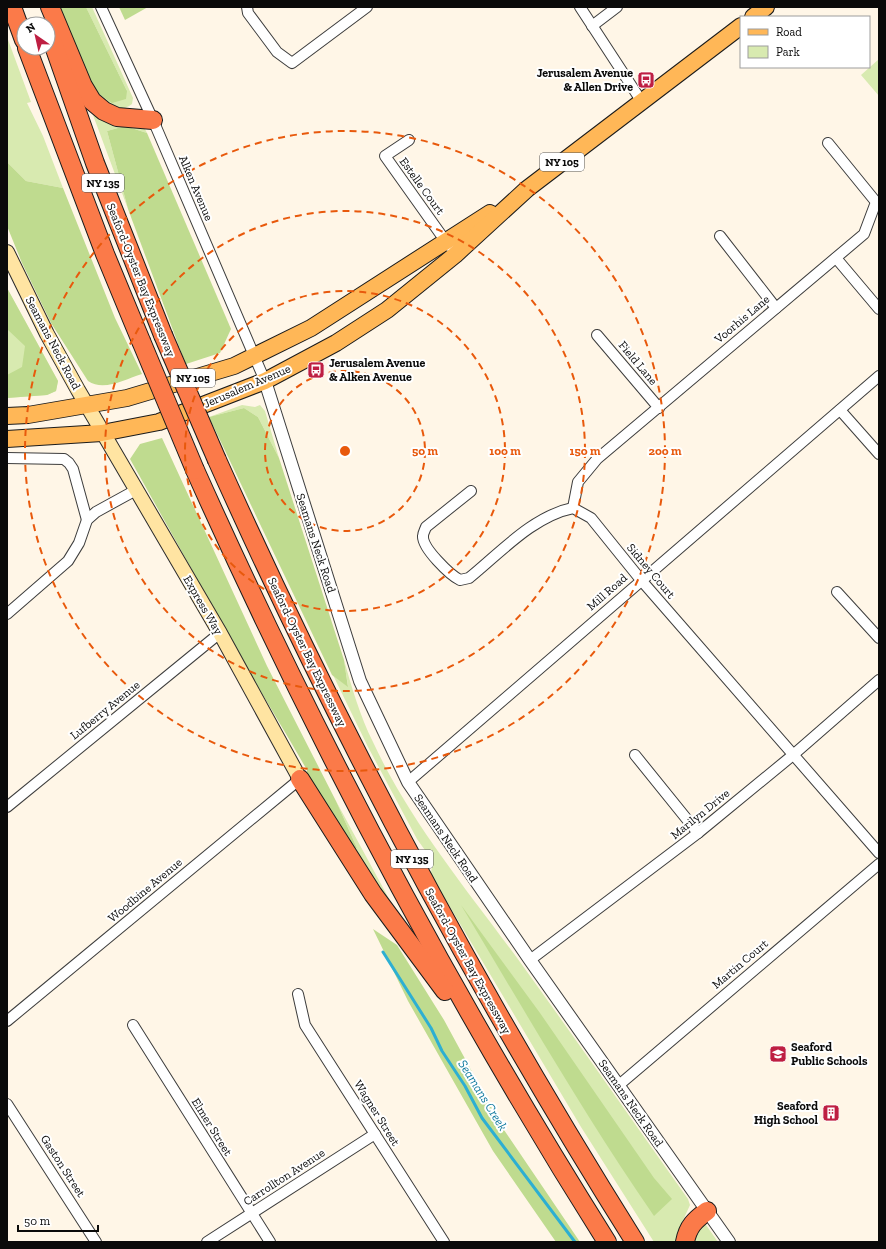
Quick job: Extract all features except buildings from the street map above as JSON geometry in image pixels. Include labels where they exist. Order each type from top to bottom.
[{"type":"highway","points":[[12,7],[16,18]]},
{"type":"highway","points":[[50,7],[83,86],[92,101],[104,111],[117,117],[153,120]]},
{"type":"highway","name":"Seaford-Oyster Bay Expressway","points":[[56,52],[95,163],[163,335],[217,460],[283,605],[322,685],[433,898],[540,1087],[635,1242]]},
{"type":"highway","name":"Seaford-Oyster Bay Expressway","points":[[30,56],[99,241],[195,470],[258,608],[339,773],[430,944],[524,1106],[607,1242]]},
{"type":"highway","points":[[300,779],[373,894],[429,968],[524,1106]]},
{"type":"highway","points":[[686,1242],[687,1230],[694,1220],[707,1211]]},
{"type":"main road","points":[[754,16],[766,7]]},
{"type":"main road","name":"Jerusalem Avenue","points":[[7,416],[28,415],[127,398],[234,366],[311,328],[527,189],[740,27]]},
{"type":"main road","name":"Jerusalem Avenue","points":[[7,439],[102,433],[159,422],[265,381],[336,343],[380,314],[455,255],[527,189]]},
{"type":"main road","name":"Seamans Neck Road","points":[[7,252],[48,334],[102,433]]},
{"type":"main road","name":"Express Way","points":[[102,433],[220,633],[300,779]]},
{"type":"street","name":"Alken Avenue","points":[[101,7],[153,120],[265,381]]},
{"type":"street","points":[[247,7],[248,13],[277,52],[292,63],[367,7]]},
{"type":"street","points":[[580,7],[642,102]]},
{"type":"street","points":[[592,26],[617,7]]},
{"type":"street","name":"Estelle Court","points":[[409,140],[385,156],[455,255]]},
{"type":"street","name":"Voorhis Lane","points":[[573,508],[578,482],[597,459],[864,234],[876,202],[828,143]]},
{"type":"street","points":[[720,236],[776,308]]},
{"type":"street","points":[[836,258],[879,309]]},
{"type":"street","name":"Field Lane","points":[[597,335],[659,408]]},
{"type":"street","name":"Mill Road","points":[[408,782],[879,376]]},
{"type":"street","name":"Seamans Neck Road","points":[[265,381],[360,681],[408,782],[530,960],[729,1242]]},
{"type":"street","points":[[840,410],[879,454]]},
{"type":"street","points":[[7,458],[64,459],[69,462],[73,469],[87,520]]},
{"type":"street","points":[[7,614],[68,561],[79,543],[87,520],[96,512],[136,490]]},
{"type":"street","points":[[471,491],[426,527],[423,535],[424,544],[450,575],[460,580],[469,578],[536,522],[557,511],[573,508]]},
{"type":"street","name":"Sidney Court","points":[[573,508],[591,518],[641,580],[879,853]]},
{"type":"street","points":[[838,592],[879,638]]},
{"type":"street","name":"Lufberry Avenue","points":[[7,807],[220,633]]},
{"type":"street","name":"Marilyn Drive","points":[[530,960],[698,833],[793,755],[879,680]]},
{"type":"street","points":[[635,755],[698,833]]},
{"type":"street","name":"Woodbine Avenue","points":[[7,1021],[300,779]]},
{"type":"street","name":"Martin Court","points":[[619,1085],[879,864]]},
{"type":"street","name":"Wagner Street","points":[[298,994],[305,1025],[444,1242]]},
{"type":"street","name":"Elmer Street","points":[[133,1025],[270,1242]]},
{"type":"street","name":"Gaston Street","points":[[7,1104],[96,1242]]},
{"type":"street","name":"Carrollton Avenue","points":[[206,1242],[375,1134]]},
{"type":"green space","points":[[58,7],[86,7],[127,91],[126,99],[112,103],[96,92]]},
{"type":"green space","points":[[86,7],[92,7],[133,98],[132,104],[127,107],[118,109],[113,108],[95,97],[83,71],[60,11],[127,91]]},
{"type":"green space","points":[[119,7],[148,7],[125,20]]},
{"type":"green space","points":[[7,37],[31,102],[27,103],[43,136],[63,188],[26,181],[7,162]]},
{"type":"green space","points":[[879,59],[879,96],[861,75]]},
{"type":"green space","points":[[90,107],[144,127],[147,133],[125,126],[107,131],[128,209]]},
{"type":"green space","points":[[125,126],[147,133],[231,329],[220,353],[186,364],[128,209],[107,131]]},
{"type":"green space","points":[[7,162],[26,181],[63,188],[115,318],[142,374],[115,384],[108,385],[94,384],[88,381],[51,323],[22,263],[7,226]]},
{"type":"green space","points":[[7,288],[58,381],[56,391],[47,395],[7,398]]},
{"type":"green space","points":[[7,288],[58,381],[56,391],[47,395],[7,398],[7,375],[22,367],[25,346],[7,329]]},
{"type":"green space","points":[[242,405],[255,407],[260,405],[265,411],[279,458],[258,417],[244,408],[209,417]]},
{"type":"green space","points":[[244,408],[258,417],[279,458],[344,660],[348,687],[332,675],[209,417]]},
{"type":"green space","points":[[162,438],[267,666],[336,801],[357,848],[349,852],[307,782],[307,770],[248,670],[130,459],[140,444]]},
{"type":"green space","points":[[344,660],[368,732],[404,800],[460,882],[520,962],[688,1199],[690,1205],[679,1229],[679,1242],[654,1242],[581,1127],[431,875],[432,860],[417,839],[368,747],[333,675],[348,686]]},
{"type":"green space","points":[[336,801],[394,908],[349,852],[357,848]]},
{"type":"green space","points":[[461,905],[540,1013],[654,1178],[672,1199],[654,1216],[579,1101]]},
{"type":"green space","points":[[373,929],[397,945],[444,1020],[502,1127],[580,1242],[556,1242],[493,1151],[408,1001]]},
{"type":"green space","points":[[701,1222],[706,1225],[718,1242],[688,1242]]},
{"type":"waterway","name":"Seamans Creek","points":[[383,952],[431,1028],[442,1051],[465,1086],[482,1118],[575,1242]]},
{"type":"place","name":"Jerusalem Avenue & Allen Drive","points":[[646,80]]},
{"type":"place","name":"Jerusalem Avenue & Alken Avenue","points":[[316,370]]},
{"type":"place","name":"Seaford Public Schools","points":[[778,1054]]},
{"type":"place","name":"Seaford High School","points":[[831,1113]]}]
